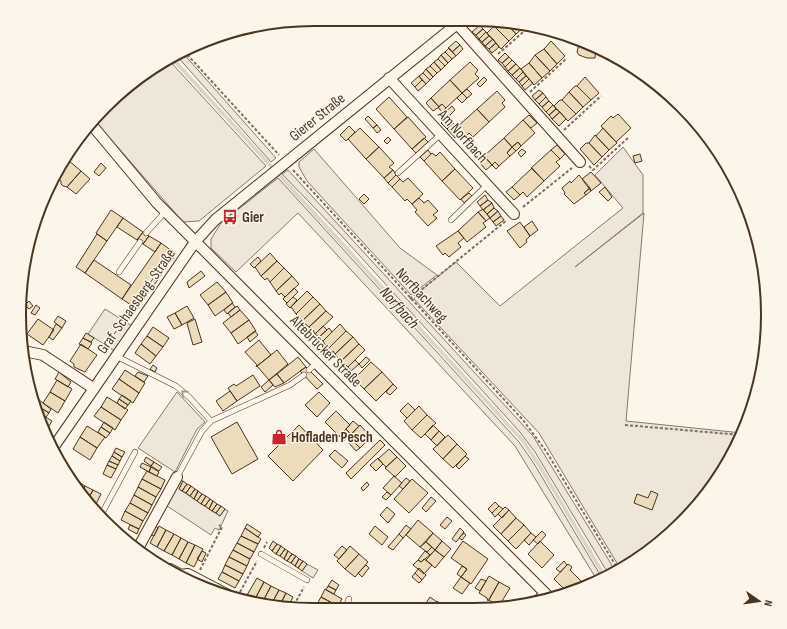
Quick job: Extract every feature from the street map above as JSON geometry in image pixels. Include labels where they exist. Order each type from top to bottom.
[{"type":"street","name":"Gierer Straße","points":[[195,242],[215,220],[454,26]]},
{"type":"street","points":[[462,26],[490,61],[580,162]]},
{"type":"street","name":"Am Norfbach","points":[[389,78],[514,214]]},
{"type":"street","name":"Altebrücker Straße","points":[[95,128],[166,212],[195,242],[545,593]]},
{"type":"street","name":"Graf-Schaesberg-Straße","points":[[56,443],[195,242]]},
{"type":"street","points":[[28,352],[43,354],[93,388]]},
{"type":"street","points":[[140,544],[177,477]]},
{"type":"lane","points":[[398,173],[440,134]]},
{"type":"lane","points":[[451,220],[488,185]]},
{"type":"lane","points":[[146,233],[166,212]]},
{"type":"lane","points":[[119,272],[140,242]]},
{"type":"lane","points":[[116,356],[176,386],[190,398],[211,421]]},
{"type":"lane","points":[[309,370],[317,363]]},
{"type":"lane","points":[[177,477],[202,431],[211,421],[290,386],[304,375]]},
{"type":"lane","points":[[103,511],[135,452]]},
{"type":"lane","points":[[261,554],[307,580]]},
{"type":"lane","points":[[348,603],[350,599]]},
{"type":"path","points":[[490,61],[524,31]]},
{"type":"path","name":"Norfbachweg","points":[[188,56],[284,163],[523,420],[535,436],[615,565]]},
{"type":"path","points":[[523,98],[566,58]]},
{"type":"path","points":[[558,136],[601,96]]},
{"type":"path","points":[[410,299],[451,264],[580,162],[585,162],[593,170],[629,137]]},
{"type":"path","points":[[625,425],[735,434]]},
{"type":"path","points":[[196,577],[222,527],[219,525]]},
{"type":"path","points":[[240,593],[267,542]]},
{"type":"path","points":[[296,602],[307,580]]},
{"type":"shaded area","points":[[186,57],[276,158],[271,162],[180,60]]},
{"type":"shaded area","points":[[172,64],[266,166],[199,221],[183,222],[98,124],[110,110],[124,98],[154,75]]},
{"type":"shaded area","points":[[623,147],[643,175],[643,213],[575,267],[644,213],[626,421],[736,432],[712,475],[677,519],[648,543],[617,564],[539,433],[414,299],[420,291],[456,262],[500,306],[623,208],[595,175]]},
{"type":"shaded area","points":[[314,149],[400,248],[437,275],[411,295],[307,181],[299,167],[299,162]]},
{"type":"shaded area","points":[[288,170],[533,436],[613,566],[606,570],[535,452],[519,431],[339,233],[282,174]]},
{"type":"shaded area","points":[[278,178],[519,442],[533,462],[599,573],[594,576],[515,446],[298,213],[236,272],[211,248],[211,239],[221,223]]},
{"type":"shaded area","points":[[105,309],[132,326],[115,351],[88,334]]},
{"type":"shaded area","points":[[177,392],[205,422],[197,429],[175,472],[138,448]]},
{"type":"shaded area","points":[[179,478],[183,481],[179,489],[220,516],[225,509],[228,511],[219,530],[215,528],[211,535],[164,504]]},
{"type":"shaded area","points":[[307,564],[318,570],[313,578],[302,571]]},
{"type":"building","points":[[478,26],[481,26],[483,29],[476,35],[472,32]]},
{"type":"building","points":[[493,27],[495,27],[509,41],[501,49],[487,33]]},
{"type":"building","points":[[495,27],[511,28],[516,34],[509,41]]},
{"type":"building","points":[[511,28],[520,30],[516,34]]},
{"type":"building","points":[[483,29],[486,32],[479,39],[476,35]]},
{"type":"building","points":[[486,32],[489,36],[482,42],[479,39]]},
{"type":"building","points":[[489,36],[493,39],[485,46],[482,42]]},
{"type":"building","points":[[493,39],[496,43],[489,49],[485,46]]},
{"type":"building","points":[[456,41],[460,45],[452,52],[448,48]]},
{"type":"building","points":[[551,41],[565,56],[557,64],[544,49]]},
{"type":"building","points":[[496,43],[499,47],[492,53],[489,49]]},
{"type":"building","points":[[460,45],[463,49],[456,56],[452,52]]},
{"type":"building","points":[[578,46],[595,54],[595,58],[587,58],[579,55],[577,52]]},
{"type":"building","points":[[449,48],[456,56],[452,59],[445,52]]},
{"type":"building","points":[[544,49],[557,64],[550,71],[535,55]]},
{"type":"building","points":[[445,52],[452,59],[448,63],[441,55]]},
{"type":"building","points":[[505,53],[509,57],[502,63],[498,60]]},
{"type":"building","points":[[441,55],[448,63],[445,66],[438,59]]},
{"type":"building","points":[[535,55],[550,71],[542,78],[529,63]]},
{"type":"building","points":[[509,57],[512,60],[505,67],[502,63]]},
{"type":"building","points":[[438,59],[445,66],[441,70],[434,62]]},
{"type":"building","points":[[512,60],[516,64],[508,71],[505,67]]},
{"type":"building","points":[[434,62],[441,70],[437,73],[430,66]]},
{"type":"building","points":[[470,62],[478,70],[475,74],[479,78],[462,93],[450,80]]},
{"type":"building","points":[[529,63],[542,78],[534,85],[521,69]]},
{"type":"building","points":[[516,64],[520,68],[512,75],[508,71]]},
{"type":"building","points":[[430,66],[437,73],[433,77],[426,69]]},
{"type":"building","points":[[520,68],[523,72],[516,79],[512,75]]},
{"type":"building","points":[[426,69],[433,77],[430,80],[423,73]]},
{"type":"building","points":[[523,72],[526,76],[519,82],[516,79]]},
{"type":"building","points":[[423,73],[430,80],[426,84],[419,76]]},
{"type":"building","points":[[419,76],[422,80],[415,87],[411,83]]},
{"type":"building","points":[[526,76],[529,79],[522,86],[519,82]]},
{"type":"building","points":[[484,77],[487,80],[480,87],[477,84]]},
{"type":"building","points":[[585,77],[599,93],[591,100],[577,86]]},
{"type":"building","points":[[529,79],[533,83],[525,90],[522,86]]},
{"type":"building","points":[[422,80],[426,84],[418,91],[415,87]]},
{"type":"building","points":[[450,80],[462,93],[446,108],[442,104],[439,107],[431,98]]},
{"type":"building","points":[[577,86],[591,100],[583,107],[569,92]]},
{"type":"building","points":[[467,89],[472,94],[467,98],[462,93]]},
{"type":"building","points":[[539,90],[543,93],[535,100],[532,96]]},
{"type":"building","points":[[497,91],[505,100],[502,103],[505,107],[489,122],[477,109]]},
{"type":"building","points":[[569,92],[583,107],[576,114],[562,100]]},
{"type":"building","points":[[462,93],[467,98],[462,103],[457,98]]},
{"type":"building","points":[[543,93],[546,97],[539,104],[535,100]]},
{"type":"building","points":[[389,97],[407,117],[394,129],[376,109]]},
{"type":"building","points":[[546,97],[549,101],[542,107],[539,104]]},
{"type":"building","points":[[431,98],[439,107],[433,111],[426,103]]},
{"type":"building","points":[[562,100],[576,114],[568,121],[554,106]]},
{"type":"building","points":[[549,101],[553,105],[546,112],[542,107]]},
{"type":"building","points":[[442,104],[446,108],[442,112],[438,107]]},
{"type":"building","points":[[553,105],[556,109],[549,115],[546,112]]},
{"type":"building","points":[[452,106],[455,110],[448,117],[444,113]]},
{"type":"building","points":[[477,109],[489,122],[473,137],[469,133],[466,136],[457,127]]},
{"type":"building","points":[[556,109],[560,112],[552,119],[549,115]]},
{"type":"building","points":[[560,112],[566,119],[559,126],[552,119]]},
{"type":"building","points":[[618,114],[631,128],[616,142],[601,126],[611,116],[613,118]]},
{"type":"building","points":[[529,115],[537,123],[531,128],[523,120]]},
{"type":"building","points":[[368,116],[377,125],[373,128],[365,119]]},
{"type":"building","points":[[408,117],[426,137],[412,149],[394,129]]},
{"type":"building","points":[[448,117],[453,123],[447,129],[441,123]]},
{"type":"building","points":[[523,120],[535,133],[521,146],[518,142],[512,147],[504,138]]},
{"type":"building","points":[[453,123],[462,132],[455,138],[447,129]]},
{"type":"building","points":[[377,125],[381,130],[377,133],[373,128]]},
{"type":"building","points":[[349,126],[355,132],[346,141],[340,135]]},
{"type":"building","points":[[360,128],[379,147],[366,159],[348,139]]},
{"type":"building","points":[[603,128],[617,143],[609,150],[596,136]]},
{"type":"building","points":[[595,135],[609,150],[602,157],[589,143]]},
{"type":"building","points":[[388,137],[391,140],[387,144],[384,141]]},
{"type":"building","points":[[424,138],[428,142],[416,153],[412,149]]},
{"type":"building","points":[[504,138],[512,147],[507,153],[510,156],[499,166],[495,162],[492,165],[484,156]]},
{"type":"building","points":[[518,142],[521,146],[516,151],[512,147]]},
{"type":"building","points":[[586,143],[589,143],[602,157],[594,165],[580,149]]},
{"type":"building","points":[[557,145],[565,154],[560,159],[551,150]]},
{"type":"building","points":[[379,147],[394,163],[389,167],[393,170],[384,178],[366,159]]},
{"type":"building","points":[[512,147],[516,151],[510,156],[507,153]]},
{"type":"building","points":[[522,149],[526,152],[521,157],[518,153]]},
{"type":"building","points":[[428,150],[431,154],[424,161],[420,157]]},
{"type":"building","points":[[551,150],[560,159],[556,162],[560,166],[544,181],[531,168]]},
{"type":"building","points":[[440,152],[455,169],[442,181],[424,161],[432,153],[436,156]]},
{"type":"building","points":[[640,154],[642,161],[635,163],[633,156]]},
{"type":"building","points":[[484,156],[492,165],[486,170],[478,161]]},
{"type":"building","points":[[70,162],[81,171],[67,187],[61,184],[60,180]]},
{"type":"building","points":[[495,162],[499,166],[496,169],[492,165]]},
{"type":"building","points":[[101,163],[106,168],[99,176],[94,172]]},
{"type":"building","points":[[532,168],[544,181],[527,197],[523,192],[520,195],[512,187]]},
{"type":"building","points":[[455,169],[473,188],[460,200],[442,181]]},
{"type":"building","points":[[393,170],[396,175],[388,183],[384,178]]},
{"type":"building","points":[[81,171],[90,179],[76,194],[67,187]]},
{"type":"building","points":[[591,172],[601,183],[591,191],[582,179]]},
{"type":"building","points":[[396,175],[400,179],[392,187],[388,183]]},
{"type":"building","points":[[579,175],[590,188],[584,193],[586,195],[574,204],[564,194],[565,193],[562,188],[570,181],[571,183]]},
{"type":"building","points":[[408,178],[423,194],[412,204],[407,199],[405,201],[392,187],[400,179],[403,182]]},
{"type":"building","points":[[512,187],[520,195],[514,200],[506,192]]},
{"type":"building","points":[[605,187],[612,197],[608,201],[599,192]]},
{"type":"building","points":[[590,188],[591,191],[586,195],[584,193]]},
{"type":"building","points":[[469,193],[472,196],[464,203],[461,199]]},
{"type":"building","points":[[364,194],[369,199],[364,204],[359,199]]},
{"type":"building","points":[[485,195],[488,200],[480,206],[477,202]]},
{"type":"building","points":[[419,198],[424,203],[428,200],[438,211],[433,215],[437,218],[428,226],[415,212],[417,210],[412,204]]},
{"type":"building","points":[[488,200],[492,203],[483,210],[480,206]]},
{"type":"building","points":[[492,203],[494,208],[487,214],[483,210]]},
{"type":"building","points":[[494,208],[498,211],[490,218],[487,214]]},
{"type":"building","points":[[483,209],[490,218],[486,221],[478,212]]},
{"type":"building","points":[[111,210],[123,218],[107,241],[96,233]]},
{"type":"building","points":[[498,211],[501,216],[493,222],[490,218]]},
{"type":"building","points":[[478,212],[486,221],[483,223],[486,227],[467,242],[458,231]]},
{"type":"building","points":[[501,216],[504,220],[496,226],[493,222]]},
{"type":"building","points":[[123,218],[143,232],[137,240],[117,227]]},
{"type":"building","points":[[532,221],[538,230],[530,236],[524,227]]},
{"type":"building","points":[[520,222],[530,236],[526,240],[527,242],[520,248],[507,231]]},
{"type":"building","points":[[458,231],[464,238],[458,243],[461,247],[449,257],[445,253],[443,255],[436,246]]},
{"type":"building","points":[[143,232],[149,236],[143,244],[137,240]]},
{"type":"building","points":[[97,234],[107,241],[85,273],[76,267]]},
{"type":"building","points":[[149,236],[161,243],[155,252],[143,244]]},
{"type":"building","points":[[161,243],[176,254],[137,309],[122,299]]},
{"type":"building","points":[[270,253],[277,261],[261,276],[255,267]]},
{"type":"building","points":[[258,257],[261,261],[254,268],[250,264]]},
{"type":"building","points":[[94,260],[131,285],[122,299],[85,273]]},
{"type":"building","points":[[277,261],[284,268],[270,282],[267,278],[265,280],[261,276]]},
{"type":"building","points":[[284,268],[292,276],[276,291],[270,282]]},
{"type":"building","points":[[201,271],[205,276],[189,288],[187,282]]},
{"type":"building","points":[[292,276],[299,284],[285,297],[281,293],[279,295],[276,291]]},
{"type":"building","points":[[217,282],[226,292],[208,305],[200,295]]},
{"type":"building","points":[[294,288],[298,292],[287,303],[283,299]]},
{"type":"building","points":[[307,291],[313,297],[296,314],[291,307]]},
{"type":"building","points":[[226,292],[233,303],[215,316],[208,305]]},
{"type":"building","points":[[293,297],[297,300],[290,308],[286,304]]},
{"type":"building","points":[[313,297],[320,304],[302,321],[296,314]]},
{"type":"building","points":[[29,301],[33,306],[29,309],[26,306]]},
{"type":"building","points":[[232,303],[235,307],[227,314],[224,310]]},
{"type":"building","points":[[320,304],[326,311],[309,327],[302,321]]},
{"type":"building","points":[[36,305],[40,308],[35,315],[31,313]]},
{"type":"building","points":[[187,306],[194,318],[182,325],[175,313]]},
{"type":"building","points":[[237,306],[240,310],[231,317],[228,313]]},
{"type":"building","points":[[240,310],[249,320],[231,333],[223,323]]},
{"type":"building","points":[[326,311],[333,317],[315,334],[309,327]]},
{"type":"building","points":[[175,313],[182,325],[174,329],[167,317]]},
{"type":"building","points":[[58,316],[66,321],[62,328],[54,322]]},
{"type":"building","points":[[38,319],[54,330],[43,345],[27,334]]},
{"type":"building","points":[[195,319],[202,342],[193,345],[187,323]]},
{"type":"building","points":[[249,320],[256,331],[238,344],[231,333]]},
{"type":"building","points":[[56,324],[62,328],[53,340],[49,337]]},
{"type":"building","points":[[340,324],[346,331],[328,349],[323,341]]},
{"type":"building","points":[[323,326],[327,330],[319,337],[315,334]]},
{"type":"building","points":[[153,327],[169,338],[163,347],[147,336]]},
{"type":"building","points":[[329,328],[332,332],[323,341],[319,337]]},
{"type":"building","points":[[255,331],[258,335],[250,342],[247,337]]},
{"type":"building","points":[[346,331],[353,337],[335,354],[333,351],[332,353],[328,349]]},
{"type":"building","points":[[86,333],[94,338],[91,342],[83,338]]},
{"type":"building","points":[[147,336],[163,347],[156,356],[141,344]]},
{"type":"building","points":[[353,337],[359,344],[340,362],[335,354]]},
{"type":"building","points":[[83,338],[92,343],[88,349],[79,344]]},
{"type":"building","points":[[259,340],[271,355],[256,367],[257,365],[245,352]]},
{"type":"building","points":[[81,344],[97,355],[85,372],[74,367],[74,364],[70,361]]},
{"type":"building","points":[[141,344],[156,356],[150,364],[135,353]]},
{"type":"building","points":[[359,344],[365,350],[348,367],[340,362]]},
{"type":"building","points":[[277,350],[288,364],[269,380],[257,366]]},
{"type":"building","points":[[298,357],[306,367],[284,383],[277,374]]},
{"type":"building","points":[[366,357],[370,360],[362,368],[359,364]]},
{"type":"building","points":[[355,360],[359,364],[351,371],[348,367]]},
{"type":"building","points":[[371,362],[382,372],[364,389],[354,379]]},
{"type":"building","points":[[153,365],[157,368],[155,372],[150,369]]},
{"type":"building","points":[[306,367],[323,384],[317,389],[300,371]]},
{"type":"building","points":[[125,370],[145,383],[139,393],[119,379]]},
{"type":"building","points":[[59,372],[71,382],[68,387],[55,379]]},
{"type":"building","points":[[138,372],[148,376],[144,382],[135,376]]},
{"type":"building","points":[[382,372],[393,384],[376,401],[364,389]]},
{"type":"building","points":[[277,374],[284,383],[275,387],[269,380]]},
{"type":"building","points":[[253,375],[260,386],[237,401],[228,388],[234,384],[236,386]]},
{"type":"building","points":[[119,379],[139,393],[133,403],[112,389]]},
{"type":"building","points":[[57,380],[72,389],[65,401],[50,392]]},
{"type":"building","points":[[269,380],[273,385],[265,392],[261,387]]},
{"type":"building","points":[[393,384],[397,388],[390,395],[386,392]]},
{"type":"building","points":[[230,391],[237,401],[223,411],[216,401]]},
{"type":"building","points":[[50,392],[65,401],[58,413],[43,403]]},
{"type":"building","points":[[319,392],[330,403],[317,417],[305,405]]},
{"type":"building","points":[[122,395],[131,401],[128,405],[119,399]]},
{"type":"building","points":[[107,397],[128,410],[121,420],[101,407]]},
{"type":"building","points":[[119,399],[128,405],[125,409],[117,403]]},
{"type":"building","points":[[39,400],[51,409],[49,413],[42,408]]},
{"type":"building","points":[[408,403],[415,410],[407,418],[400,411]]},
{"type":"building","points":[[419,406],[427,415],[412,430],[404,421]]},
{"type":"building","points":[[101,407],[121,420],[115,430],[94,416]]},
{"type":"building","points":[[42,408],[49,413],[46,417],[45,416]]},
{"type":"building","points":[[336,411],[350,425],[339,436],[325,422]]},
{"type":"building","points":[[427,415],[436,423],[421,438],[412,430]]},
{"type":"building","points":[[45,416],[52,421],[49,426]]},
{"type":"building","points":[[353,421],[359,426],[351,434],[346,429]]},
{"type":"building","points":[[104,422],[113,428],[110,433],[101,427]]},
{"type":"building","points":[[237,422],[258,459],[232,474],[211,437]]},
{"type":"building","points":[[299,425],[323,450],[293,481],[268,456],[280,444],[276,440],[282,434],[286,438]]},
{"type":"building","points":[[360,425],[371,437],[360,448],[349,437]]},
{"type":"building","points":[[433,425],[439,431],[431,440],[425,434]]},
{"type":"building","points":[[87,426],[105,437],[97,448],[80,437]]},
{"type":"building","points":[[101,427],[110,433],[106,438],[98,432]]},
{"type":"building","points":[[346,429],[350,434],[344,441],[339,436]]},
{"type":"building","points":[[439,431],[445,437],[437,446],[431,440]]},
{"type":"building","points":[[448,435],[457,444],[443,459],[433,449]]},
{"type":"building","points":[[80,437],[97,448],[90,460],[73,449]]},
{"type":"building","points":[[352,440],[360,448],[356,451],[349,443]]},
{"type":"building","points":[[380,440],[385,445],[351,479],[346,473]]},
{"type":"building","points":[[457,444],[467,454],[453,468],[443,459]]},
{"type":"building","points":[[116,448],[125,452],[122,457],[114,452]]},
{"type":"building","points":[[389,449],[397,457],[386,467],[378,459]]},
{"type":"building","points":[[335,450],[348,461],[342,468],[329,456]]},
{"type":"building","points":[[114,452],[122,457],[120,461],[112,456]]},
{"type":"building","points":[[112,456],[120,461],[118,465],[109,461]]},
{"type":"building","points":[[465,456],[469,459],[459,469],[456,466]]},
{"type":"building","points":[[146,457],[154,462],[151,466],[144,461]]},
{"type":"building","points":[[397,457],[406,466],[395,477],[385,468]]},
{"type":"building","points":[[378,458],[383,464],[376,471],[370,465]]},
{"type":"building","points":[[109,461],[118,465],[116,469],[107,465]]},
{"type":"building","points":[[154,462],[162,467],[159,471],[151,466]]},
{"type":"building","points":[[142,463],[151,467],[149,472],[140,467]]},
{"type":"building","points":[[107,465],[116,469],[111,478],[103,474]]},
{"type":"building","points":[[151,467],[159,472],[157,476],[149,472]]},
{"type":"building","points":[[147,471],[165,480],[161,489],[142,479]]},
{"type":"building","points":[[394,476],[402,483],[391,495],[383,488]]},
{"type":"building","points":[[406,478],[410,481],[403,489],[399,486]]},
{"type":"building","points":[[142,479],[161,489],[156,497],[138,487]]},
{"type":"building","points":[[412,479],[428,493],[409,513],[394,499]]},
{"type":"building","points":[[183,481],[187,484],[182,491],[179,489]]},
{"type":"building","points":[[367,482],[369,485],[363,491],[361,488]]},
{"type":"building","points":[[187,484],[191,486],[186,493],[182,491]]},
{"type":"building","points":[[85,486],[93,490],[90,495],[86,490]]},
{"type":"building","points":[[191,486],[195,489],[190,496],[186,493]]},
{"type":"building","points":[[138,487],[156,497],[152,505],[134,495]]},
{"type":"building","points":[[195,489],[198,491],[194,499],[190,496]]},
{"type":"building","points":[[93,490],[101,494],[96,503],[90,495]]},
{"type":"building","points":[[198,491],[202,494],[197,501],[194,499]]},
{"type":"building","points":[[651,491],[658,494],[652,510],[634,503],[637,494],[648,498]]},
{"type":"building","points":[[387,492],[391,495],[386,500],[382,497]]},
{"type":"building","points":[[202,494],[206,496],[201,504],[197,501]]},
{"type":"building","points":[[134,495],[152,505],[148,513],[130,503]]},
{"type":"building","points":[[206,496],[210,499],[205,506],[201,504]]},
{"type":"building","points":[[431,497],[436,501],[426,512],[422,508]]},
{"type":"building","points":[[210,499],[213,501],[209,509],[205,506]]},
{"type":"building","points":[[213,501],[217,504],[212,511],[209,509]]},
{"type":"building","points":[[495,502],[499,506],[492,513],[488,509]]},
{"type":"building","points":[[130,503],[148,513],[143,521],[125,511]]},
{"type":"building","points":[[217,504],[221,506],[216,513],[212,511]]},
{"type":"building","points":[[221,506],[225,509],[220,516],[216,513]]},
{"type":"building","points":[[499,506],[503,509],[495,517],[492,513]]},
{"type":"building","points":[[387,507],[395,514],[388,523],[380,515]]},
{"type":"building","points":[[505,507],[509,510],[502,518],[498,514]]},
{"type":"building","points":[[509,510],[516,518],[501,534],[493,526]]},
{"type":"building","points":[[125,511],[143,521],[139,529],[121,520]]},
{"type":"building","points":[[447,517],[452,521],[445,529],[440,525]]},
{"type":"building","points":[[516,518],[524,525],[508,541],[501,534]]},
{"type":"building","points":[[418,520],[433,533],[420,547],[406,535]]},
{"type":"building","points":[[247,524],[261,533],[258,537],[245,528]]},
{"type":"building","points":[[130,525],[139,529],[137,534],[128,529]]},
{"type":"building","points":[[154,525],[158,528],[154,536],[149,534]]},
{"type":"building","points":[[406,525],[411,529],[403,538],[399,534]]},
{"type":"building","points":[[524,525],[531,533],[516,549],[508,541]]},
{"type":"building","points":[[159,526],[166,530],[157,547],[150,543]]},
{"type":"building","points":[[375,526],[388,537],[382,545],[369,534]]},
{"type":"building","points":[[245,528],[261,539],[258,544],[241,536]]},
{"type":"building","points":[[460,528],[464,532],[456,542],[452,539]]},
{"type":"building","points":[[166,530],[174,534],[164,551],[157,547]]},
{"type":"building","points":[[542,531],[546,535],[538,544],[533,540]]},
{"type":"building","points":[[433,533],[442,541],[435,550],[426,542]]},
{"type":"building","points":[[464,533],[466,535],[462,540],[459,538]]},
{"type":"building","points":[[531,533],[536,537],[529,545],[524,540]]},
{"type":"building","points":[[174,534],[181,538],[172,555],[164,551]]},
{"type":"building","points":[[399,534],[403,538],[393,550],[388,547]]},
{"type":"building","points":[[241,536],[258,544],[254,552],[237,543]]},
{"type":"building","points":[[181,538],[188,542],[179,559],[172,555]]},
{"type":"building","points":[[273,541],[277,544],[272,551],[269,548]]},
{"type":"building","points":[[442,541],[451,549],[444,557],[435,550]]},
{"type":"building","points":[[463,541],[488,559],[471,584],[461,577],[467,569],[451,558]]},
{"type":"building","points":[[540,541],[554,555],[542,568],[528,554]]},
{"type":"building","points":[[188,542],[195,545],[186,563],[179,559]]},
{"type":"building","points":[[426,542],[432,547],[427,552],[420,547]]},
{"type":"building","points":[[237,543],[254,552],[250,559],[233,550]]},
{"type":"building","points":[[277,544],[281,546],[276,554],[272,551]]},
{"type":"building","points":[[195,545],[203,549],[194,567],[186,563]]},
{"type":"building","points":[[281,546],[285,549],[280,556],[276,554]]},
{"type":"building","points":[[342,546],[347,550],[339,559],[334,555]]},
{"type":"building","points":[[350,546],[359,554],[345,569],[337,561]]},
{"type":"building","points":[[432,547],[435,550],[430,555],[427,552]]},
{"type":"building","points":[[285,549],[288,551],[284,559],[280,556]]},
{"type":"building","points":[[233,550],[250,559],[247,566],[229,557]]},
{"type":"building","points":[[435,550],[444,557],[435,568],[426,560]]},
{"type":"building","points":[[202,551],[206,553],[202,562],[197,559]]},
{"type":"building","points":[[288,551],[292,554],[287,561],[284,559]]},
{"type":"building","points":[[425,551],[430,555],[421,562],[418,560]]},
{"type":"building","points":[[292,554],[296,556],[291,563],[287,561]]},
{"type":"building","points":[[359,554],[368,562],[355,577],[345,569]]},
{"type":"building","points":[[296,556],[299,559],[295,566],[291,563]]},
{"type":"building","points":[[229,557],[247,566],[243,574],[225,565]]},
{"type":"building","points":[[299,559],[303,561],[298,568],[295,566]]},
{"type":"building","points":[[424,559],[432,565],[424,574],[413,565],[418,560],[421,562]]},
{"type":"building","points":[[303,561],[307,564],[302,571],[298,568]]},
{"type":"building","points":[[564,561],[567,565],[560,572],[556,569]]},
{"type":"building","points":[[568,564],[572,567],[570,570],[581,581],[563,588],[554,579]]},
{"type":"building","points":[[225,565],[243,574],[239,581],[222,572]]},
{"type":"building","points":[[366,565],[369,568],[362,577],[358,573]]},
{"type":"building","points":[[462,566],[467,569],[461,577],[457,574]]},
{"type":"building","points":[[419,568],[426,575],[422,580],[415,573]]},
{"type":"building","points":[[222,572],[239,581],[235,588],[218,579]]},
{"type":"building","points":[[415,573],[422,580],[419,583],[412,577]]},
{"type":"building","points":[[489,576],[499,582],[488,601],[487,598],[479,593]]},
{"type":"building","points":[[461,577],[470,583],[462,594],[453,588]]},
{"type":"building","points":[[257,578],[264,582],[256,597],[247,595]]},
{"type":"building","points":[[481,579],[486,581],[480,591],[475,588]]},
{"type":"building","points":[[332,580],[339,585],[336,590],[328,586]]},
{"type":"building","points":[[264,582],[271,586],[264,598],[256,597]]},
{"type":"building","points":[[499,582],[510,588],[502,601],[492,602],[489,600]]},
{"type":"building","points":[[271,586],[279,590],[274,600],[264,598]]},
{"type":"building","points":[[328,586],[336,590],[334,594],[326,590]]},
{"type":"building","points":[[325,589],[342,599],[340,603],[332,603],[321,597]]},
{"type":"building","points":[[279,590],[286,593],[282,601],[274,600]]},
{"type":"building","points":[[286,593],[293,597],[291,602],[282,601]]},
{"type":"building","points":[[321,597],[332,603],[318,603]]},
{"type":"building","points":[[430,597],[437,602],[436,603],[426,603]]},
{"type":"waterway","name":"Norfbach","points":[[176,62],[523,441],[539,465],[602,572]]},
{"type":"place","name":"Gier","points":[[230,217]]},
{"type":"place","name":"Hofladen Pesch","points":[[279,437]]}]
